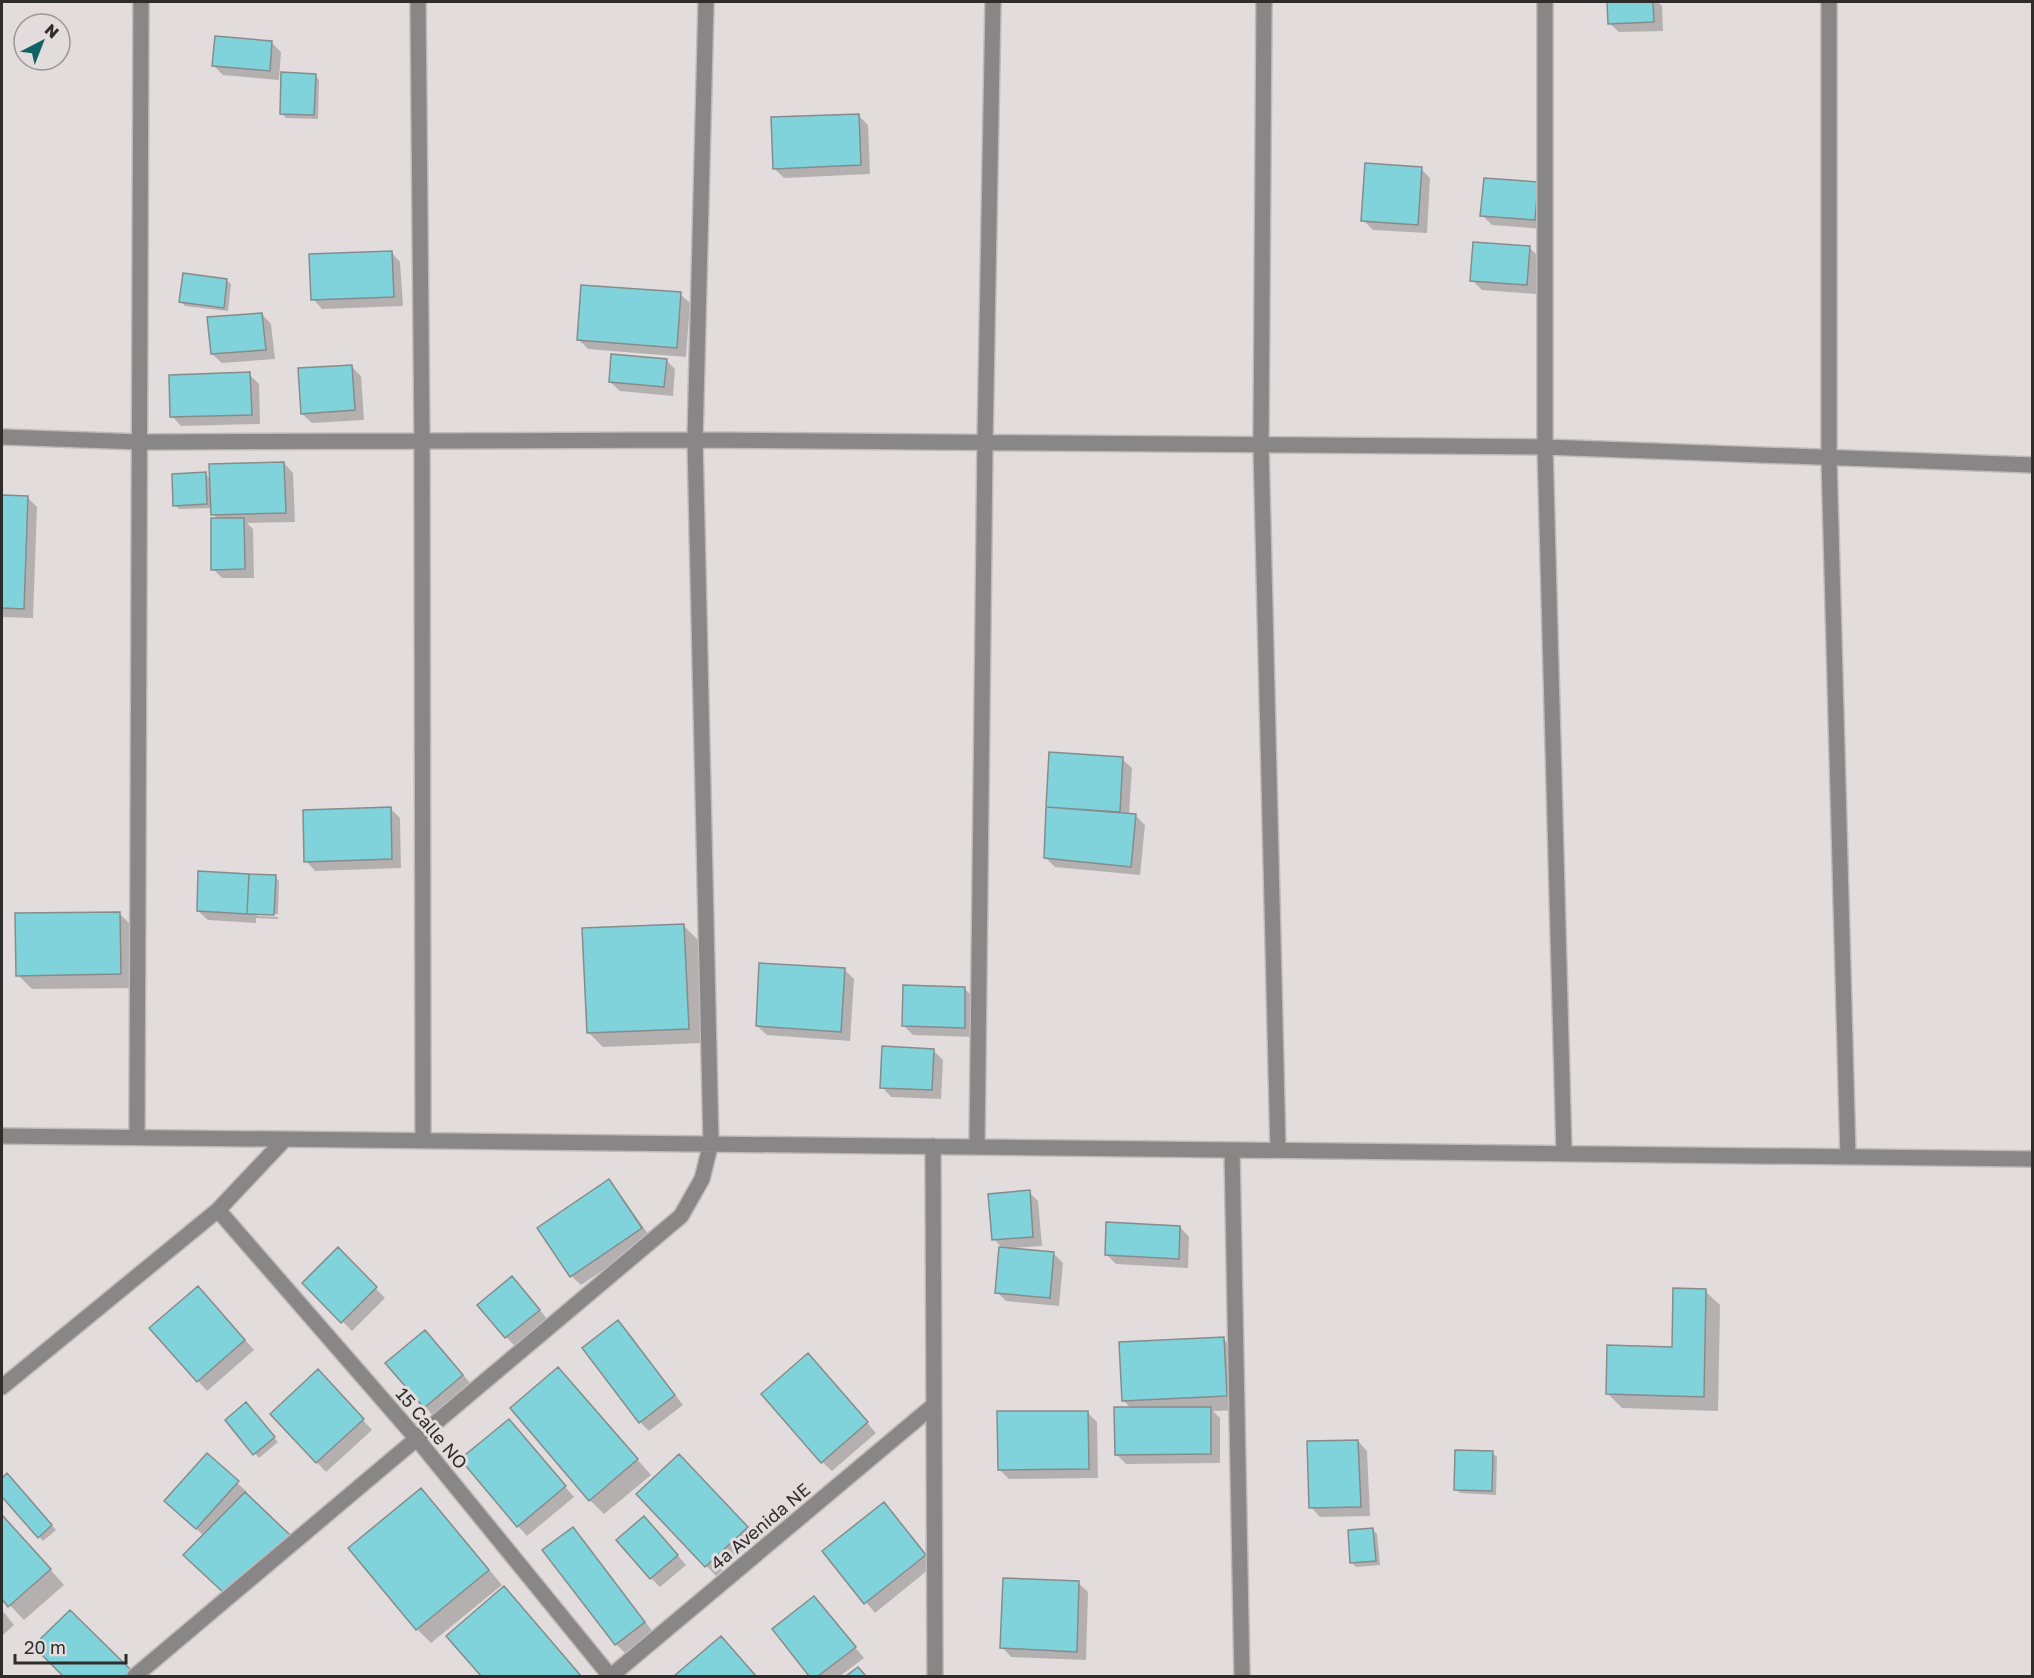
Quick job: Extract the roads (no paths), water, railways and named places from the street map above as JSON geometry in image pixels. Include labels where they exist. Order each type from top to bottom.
[{"type":"street","points":[[137,1137],[141,2]]},
{"type":"street","points":[[418,2],[422,441],[423,1140]]},
{"type":"street","points":[[135,1677],[681,1216],[702,1179],[711,1143],[695,440],[706,2]]},
{"type":"street","points":[[977,1147],[985,442],[993,2]]},
{"type":"street","points":[[1264,2],[1261,445],[1278,1150]]},
{"type":"street","points":[[1545,2],[1545,447],[1564,1153]]},
{"type":"street","points":[[1829,2],[1828,458],[1848,1156]]},
{"type":"street","points":[[2,437],[140,442],[695,440],[1545,447],[2032,465]]},
{"type":"street","points":[[2,1136],[2032,1159]]},
{"type":"street","points":[[2,1386],[218,1209],[285,1139]]},
{"type":"street","points":[[933,1146],[935,1677]]},
{"type":"street","points":[[1232,1150],[1242,1677]]},
{"type":"street","name":"15 Calle NO","points":[[218,1209],[417,1438],[611,1677]]},
{"type":"street","name":"4a Avenida NE","points":[[611,1677],[934,1405]]}]
